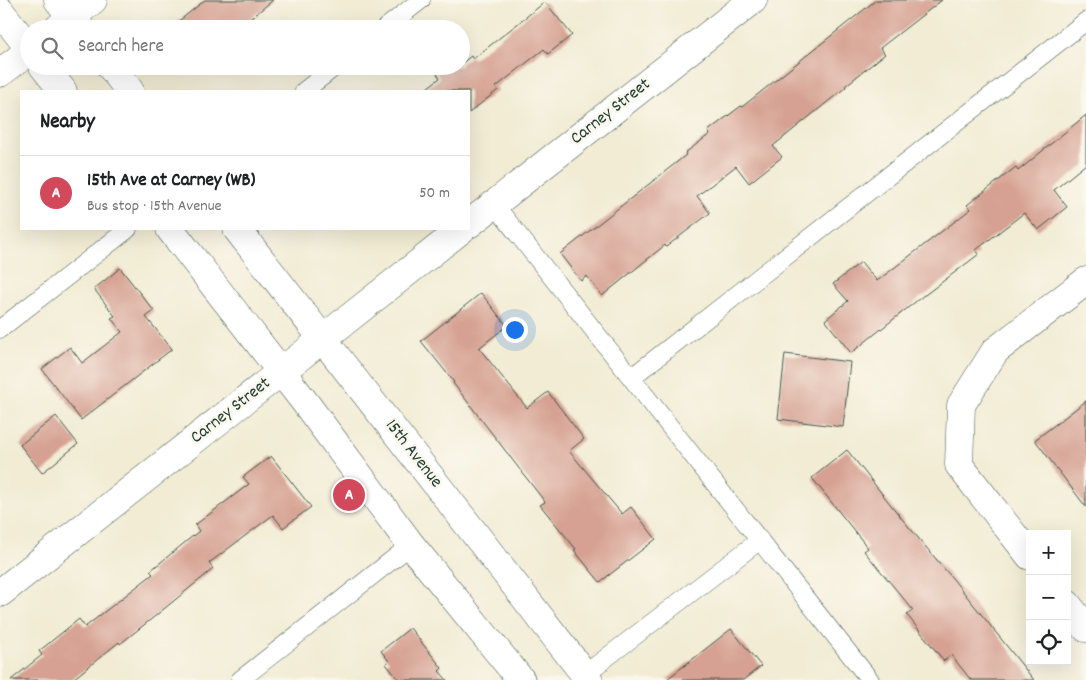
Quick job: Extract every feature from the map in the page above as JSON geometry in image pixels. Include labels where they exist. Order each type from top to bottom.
[{"type":"street","points":[[67,19],[93,0]]},
{"type":"street","name":"Carney Street","points":[[470,223],[753,0]]},
{"type":"street","points":[[0,11],[20,37]]},
{"type":"street","points":[[0,73],[20,56]]},
{"type":"street","points":[[50,75],[62,90]]},
{"type":"street","points":[[117,75],[129,90]]},
{"type":"street","points":[[171,230],[281,371],[411,545],[521,680]]},
{"type":"street","name":"15th Avenue","points":[[238,230],[587,677]]},
{"type":"street","name":"Carney Street","points":[[0,592],[461,230]]},
{"type":"street","points":[[1026,551],[959,465],[961,405],[995,351],[1086,281]]},
{"type":"street","points":[[1071,609],[1086,628]]},
{"type":"lane","points":[[395,20],[421,0]]},
{"type":"lane","points":[[632,377],[1086,21]]},
{"type":"lane","points":[[305,90],[324,75]]},
{"type":"lane","points":[[494,204],[870,680]]},
{"type":"lane","points":[[0,329],[127,230]]},
{"type":"lane","points":[[587,677],[760,540]]},
{"type":"lane","points":[[240,680],[411,545]]},
{"type":"building","points":[[205,0],[273,0],[249,20],[180,20]]},
{"type":"building","points":[[876,0],[942,0],[880,48],[885,54],[773,146],[782,157],[749,183],[736,166],[697,196],[710,213],[666,247],[665,245],[602,296],[587,276],[581,281],[560,254],[686,155],[685,153],[710,134],[708,131],[742,107]]},
{"type":"building","points":[[545,2],[572,35],[548,54],[544,49],[496,87],[498,90],[470,112],[470,90],[424,90],[440,78],[438,75],[470,75],[470,57],[473,59]]},
{"type":"building","points":[[1086,115],[1086,164],[1054,190],[1067,207],[1038,230],[1024,213],[976,250],[979,254],[851,353],[825,320],[848,301],[833,284],[861,262],[877,281],[971,209],[967,205],[1016,167],[1018,171]]},
{"type":"building","points":[[120,268],[154,311],[146,317],[172,349],[81,420],[42,369],[70,347],[82,363],[122,332],[111,318],[115,316],[94,289]]},
{"type":"building","points":[[481,293],[507,326],[479,348],[527,408],[548,392],[584,439],[569,451],[622,514],[631,507],[656,539],[600,582],[540,505],[545,502],[421,341]]},
{"type":"building","points":[[785,354],[850,362],[843,427],[778,419]]},
{"type":"building","points":[[1086,401],[1086,507],[1035,440]]},
{"type":"building","points":[[56,416],[78,444],[42,473],[20,445]]},
{"type":"building","points":[[847,450],[1034,680],[971,680],[951,655],[944,661],[907,615],[913,610],[864,551],[868,548],[812,478]]},
{"type":"building","points":[[271,456],[311,507],[283,528],[273,515],[209,563],[213,569],[72,680],[11,680],[42,655],[39,651],[79,619],[85,627],[153,574],[150,571],[199,531],[195,525],[249,484],[243,477]]},
{"type":"building","points":[[410,628],[442,668],[439,671],[447,680],[399,680],[386,664],[389,661],[381,651]]},
{"type":"building","points":[[731,629],[761,666],[743,680],[666,680]]},
{"type":"place","name":"15th Ave at Carney (WB)","points":[[349,495]]}]
